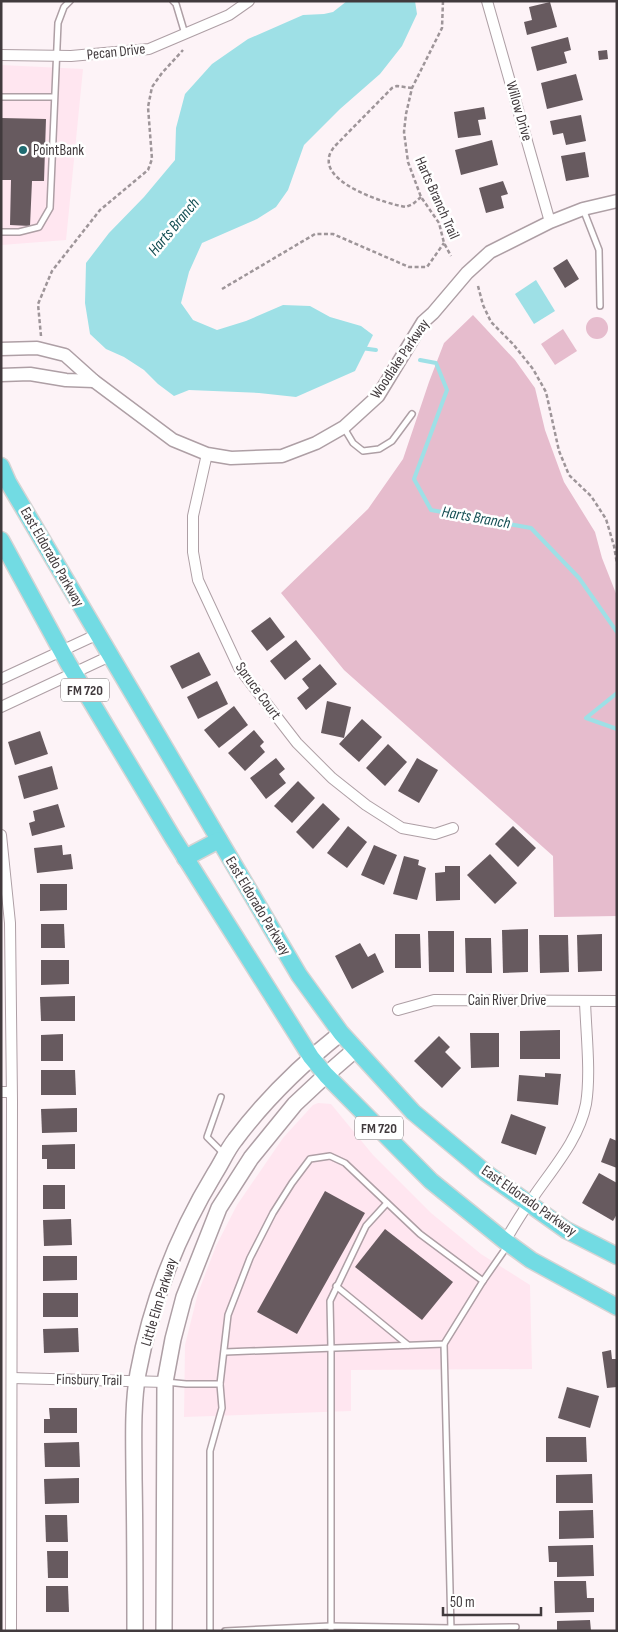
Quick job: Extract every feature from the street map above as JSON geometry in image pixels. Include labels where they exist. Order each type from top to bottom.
[{"type":"main road","name":"East Eldorado Parkway","points":[[1,466],[8,482],[299,975],[341,1033],[413,1112],[486,1172],[566,1230],[617,1256]]},
{"type":"main road","name":"FM 720","points":[[1,540],[74,672],[185,858],[311,1056],[326,1075],[432,1181],[507,1242],[531,1260],[617,1307]]},
{"type":"main road","points":[[185,858],[219,840]]},
{"type":"main road","name":"Little Elm Parkway","points":[[135,1631],[134,1436],[138,1381],[159,1292],[174,1252],[202,1194],[234,1141],[275,1093],[311,1056],[341,1033]]},
{"type":"main road","name":"Little Elm Parkway","points":[[164,1631],[165,1382],[184,1297],[219,1208],[251,1158],[295,1104],[356,1049]]},
{"type":"street","name":"Pecan Drive","points":[[1,55],[71,56],[149,49],[229,15],[249,1]]},
{"type":"street","name":"Willow Drive","points":[[487,1],[550,222]]},
{"type":"street","name":"Woodlake Parkway","points":[[1,349],[37,348],[65,355],[94,381],[172,440],[207,454],[232,458],[282,456],[316,443],[344,428],[378,396],[423,322],[467,273],[490,252],[550,222],[583,209],[617,201]]},
{"type":"street","points":[[1,375],[30,374],[66,380],[94,381]]},
{"type":"street","name":"Spruce Court","points":[[207,454],[193,516],[193,552],[198,580],[239,668],[297,743],[332,778],[366,805],[402,828],[435,834],[453,828]]},
{"type":"street","points":[[1,679],[98,634]]},
{"type":"street","points":[[1,707],[110,656]]},
{"type":"street","points":[[1,835],[10,923],[6,1092],[12,1378],[11,1631]]},
{"type":"street","name":"Cain River Drive","points":[[398,1010],[434,1000],[617,1001]]},
{"type":"street","points":[[507,1242],[529,1203],[568,1148],[580,1124],[588,1082],[585,1001]]},
{"type":"street","name":"Finsbury Trail","points":[[12,1378],[165,1382]]},
{"type":"lane","points":[[1,232],[19,232],[39,227],[50,208],[58,23],[64,7],[70,1]]},
{"type":"lane","points":[[173,1],[176,4],[185,34]]},
{"type":"lane","points":[[1,97],[54,96]]},
{"type":"lane","points":[[583,209],[599,250],[600,306]]},
{"type":"lane","points":[[344,428],[353,443],[363,450],[379,449],[392,440],[412,414]]},
{"type":"lane","points":[[221,1097],[207,1137],[226,1155]]},
{"type":"lane","points":[[210,1631],[210,1451],[222,1408],[220,1384],[228,1315],[250,1258],[273,1213],[310,1159],[330,1156],[345,1163],[420,1234],[483,1281]]},
{"type":"lane","points":[[330,1628],[330,1301],[366,1226],[387,1203]]},
{"type":"lane","points":[[450,1629],[444,1344],[507,1242]]},
{"type":"lane","points":[[336,1286],[408,1345]]},
{"type":"lane","points":[[225,1352],[444,1344]]},
{"type":"lane","points":[[165,1382],[220,1384]]},
{"type":"lane","points":[[225,1631],[330,1628],[450,1629],[516,1627]]},
{"type":"path","name":"Harts Branch Trail","points":[[443,1],[442,28],[412,88],[404,132],[405,151],[421,197],[439,223],[444,244],[451,256]]},
{"type":"path","points":[[41,338],[38,304],[52,271],[100,210],[148,170],[152,160],[148,107],[152,87],[183,50]]},
{"type":"path","points":[[412,88],[397,86],[392,88],[334,147],[328,158],[331,170],[349,188],[400,206],[413,204],[421,197]]},
{"type":"path","points":[[222,289],[315,234],[333,234],[408,267],[427,267],[444,244]]},
{"type":"path","points":[[478,286],[483,305],[491,322],[513,344],[528,363],[546,392],[559,451],[569,475],[591,496],[606,519],[617,564]]},
{"type":"shaded area","points":[[1,65],[83,69],[66,240],[1,245]]},
{"type":"shaded area","points":[[473,315],[515,360],[535,388],[545,430],[564,482],[595,532],[602,558],[617,596],[617,916],[554,917],[553,856],[344,670],[281,593],[368,509],[403,459],[444,343]]},
{"type":"shaded area","points":[[597,317],[605,320],[608,328],[605,336],[597,339],[589,336],[586,328],[589,320]]},
{"type":"shaded area","points":[[563,329],[577,351],[555,365],[541,344]]},
{"type":"shaded area","points":[[318,1103],[331,1104],[373,1155],[431,1213],[481,1254],[530,1285],[532,1369],[351,1370],[351,1411],[184,1417],[185,1345],[198,1293],[216,1246],[237,1205],[283,1138],[313,1105]]},
{"type":"water","points":[[347,1],[415,1],[417,14],[402,46],[380,74],[340,109],[304,145],[288,190],[276,207],[257,219],[202,243],[189,272],[181,303],[193,320],[217,330],[246,321],[283,305],[310,306],[330,317],[361,326],[373,335],[355,371],[296,397],[259,393],[189,390],[174,396],[144,370],[124,357],[106,349],[90,334],[85,303],[86,263],[109,233],[144,197],[175,160],[176,128],[185,94],[212,64],[248,39],[303,15],[333,12]]},
{"type":"water","points":[[536,280],[555,311],[534,324],[515,294]]},
{"type":"building","points":[[550,2],[557,27],[527,35],[524,22],[532,20],[529,7]]},
{"type":"building","points":[[568,37],[571,50],[564,52],[567,63],[537,71],[531,47]]},
{"type":"building","points":[[607,50],[608,59],[599,60],[598,51]]},
{"type":"building","points":[[576,74],[583,100],[547,109],[541,83]]},
{"type":"building","points":[[484,107],[486,119],[478,120],[481,135],[458,138],[454,112]]},
{"type":"building","points":[[581,115],[586,141],[566,145],[563,133],[553,135],[550,121]]},
{"type":"building","name":"PointBank","points":[[1,118],[46,119],[44,181],[32,181],[30,226],[10,225],[11,180],[1,180]]},
{"type":"building","points":[[492,140],[498,165],[461,175],[455,150]]},
{"type":"building","points":[[585,152],[589,177],[566,181],[561,156]]},
{"type":"building","points":[[503,181],[508,194],[501,196],[504,208],[486,213],[479,188]]},
{"type":"building","points":[[567,259],[579,279],[565,288],[553,268]]},
{"type":"building","points":[[270,617],[285,637],[267,651],[251,631]]},
{"type":"building","points":[[296,640],[311,659],[285,680],[270,661]]},
{"type":"building","points":[[199,652],[211,675],[182,689],[170,666]]},
{"type":"building","points":[[320,664],[337,684],[306,710],[297,698],[309,688],[302,679]]},
{"type":"building","points":[[217,681],[228,704],[198,719],[187,697]]},
{"type":"building","points":[[327,701],[351,707],[344,738],[321,733]]},
{"type":"building","points":[[234,706],[248,725],[219,748],[204,730]]},
{"type":"building","points":[[362,719],[382,737],[359,762],[339,744]]},
{"type":"building","points":[[254,730],[264,742],[260,746],[265,752],[245,771],[228,753]]},
{"type":"building","points":[[40,731],[48,754],[15,765],[8,742]]},
{"type":"building","points":[[388,744],[407,762],[385,786],[366,768]]},
{"type":"building","points":[[276,758],[285,769],[279,774],[286,783],[266,799],[250,778]]},
{"type":"building","points":[[417,758],[438,770],[419,803],[398,791]]},
{"type":"building","points":[[52,766],[58,789],[24,799],[18,776]]},
{"type":"building","points":[[298,781],[315,798],[292,823],[274,806]]},
{"type":"building","points":[[323,803],[340,819],[313,849],[296,832]]},
{"type":"building","points":[[58,804],[65,827],[32,836],[29,823],[35,821],[33,811]]},
{"type":"building","points":[[348,826],[367,842],[347,868],[327,853]]},
{"type":"building","points":[[513,826],[536,848],[518,867],[495,844]]},
{"type":"building","points":[[62,845],[63,855],[71,854],[73,869],[37,873],[34,848]]},
{"type":"building","points":[[374,845],[397,855],[384,885],[361,875]]},
{"type":"building","points":[[490,854],[517,883],[495,904],[467,875]]},
{"type":"building","points":[[404,856],[419,860],[418,865],[426,868],[417,900],[393,894]]},
{"type":"building","points":[[445,866],[460,866],[460,900],[436,901],[435,873],[445,872]]},
{"type":"building","points":[[40,884],[67,884],[67,910],[40,911]]},
{"type":"building","points":[[41,924],[64,924],[65,948],[41,948]]},
{"type":"building","points":[[528,929],[528,972],[503,973],[502,930]]},
{"type":"building","points":[[428,931],[454,931],[454,972],[429,972]]},
{"type":"building","points":[[395,934],[420,934],[421,968],[395,968]]},
{"type":"building","points":[[602,934],[602,971],[578,972],[577,935]]},
{"type":"building","points":[[539,935],[568,935],[569,972],[540,973]]},
{"type":"building","points":[[465,938],[491,938],[492,973],[466,973]]},
{"type":"building","points":[[360,943],[368,957],[375,953],[384,972],[352,989],[335,956]]},
{"type":"building","points":[[41,960],[69,960],[69,984],[41,985]]},
{"type":"building","points":[[75,996],[75,1021],[41,1021],[40,997]]},
{"type":"building","points":[[560,1030],[560,1059],[520,1059],[520,1031]]},
{"type":"building","points":[[470,1033],[499,1033],[499,1067],[471,1068]]},
{"type":"building","points":[[63,1034],[63,1061],[41,1061],[41,1035]]},
{"type":"building","points":[[439,1036],[450,1047],[445,1052],[461,1068],[442,1088],[414,1061]]},
{"type":"building","points":[[41,1070],[75,1070],[76,1095],[41,1095]]},
{"type":"building","points":[[545,1073],[561,1074],[558,1105],[517,1101],[519,1075],[545,1077]]},
{"type":"building","points":[[77,1108],[77,1132],[42,1133],[41,1109]]},
{"type":"building","points":[[511,1114],[546,1127],[536,1155],[501,1143]]},
{"type":"building","points":[[610,1138],[617,1141],[617,1168],[601,1162]]},
{"type":"building","points":[[75,1144],[75,1169],[47,1169],[47,1159],[42,1159],[42,1145]]},
{"type":"building","points":[[599,1173],[617,1183],[617,1214],[613,1221],[582,1203]]},
{"type":"building","points":[[43,1185],[65,1185],[65,1209],[43,1209]]},
{"type":"building","points":[[325,1191],[365,1213],[297,1334],[257,1312]]},
{"type":"building","points":[[71,1219],[72,1245],[44,1246],[43,1220]]},
{"type":"building","points":[[385,1229],[453,1282],[422,1320],[355,1267]]},
{"type":"building","points":[[43,1256],[77,1256],[77,1280],[43,1281]]},
{"type":"building","points":[[43,1293],[78,1293],[78,1317],[43,1317]]},
{"type":"building","points":[[78,1328],[79,1352],[44,1353],[43,1329]]},
{"type":"building","points":[[611,1350],[612,1359],[617,1359],[617,1387],[607,1388],[602,1352]]},
{"type":"building","points":[[567,1387],[599,1396],[590,1428],[558,1418]]},
{"type":"building","points":[[49,1408],[77,1408],[77,1433],[44,1433],[44,1419],[50,1419]]},
{"type":"building","points":[[546,1437],[586,1437],[587,1462],[546,1462]]},
{"type":"building","points":[[79,1442],[80,1467],[45,1467],[44,1443]]},
{"type":"building","points":[[592,1474],[593,1503],[556,1503],[556,1475]]},
{"type":"building","points":[[79,1478],[79,1503],[45,1504],[44,1479]]},
{"type":"building","points":[[593,1510],[594,1538],[559,1539],[559,1511]]},
{"type":"building","points":[[45,1515],[67,1515],[68,1542],[46,1542]]},
{"type":"building","points":[[593,1545],[594,1576],[557,1577],[557,1562],[549,1562],[548,1546]]},
{"type":"building","points":[[47,1551],[68,1551],[68,1578],[48,1578]]},
{"type":"building","points":[[554,1581],[586,1581],[587,1598],[594,1598],[594,1612],[555,1613]]},
{"type":"building","points":[[46,1586],[68,1586],[69,1612],[46,1612]]},
{"type":"building","points":[[590,1620],[591,1631],[557,1631],[557,1621]]},
{"type":"waterway","name":"Harts Branch","points":[[361,348],[376,350]]},
{"type":"waterway","name":"Harts Branch","points":[[420,360],[436,363],[447,390],[414,479],[431,510],[531,528],[579,578],[617,632]]},
{"type":"waterway","name":"Harts Branch","points":[[617,693],[586,718],[617,729]]},
{"type":"place","name":"PointBank","points":[[23,150]]}]
